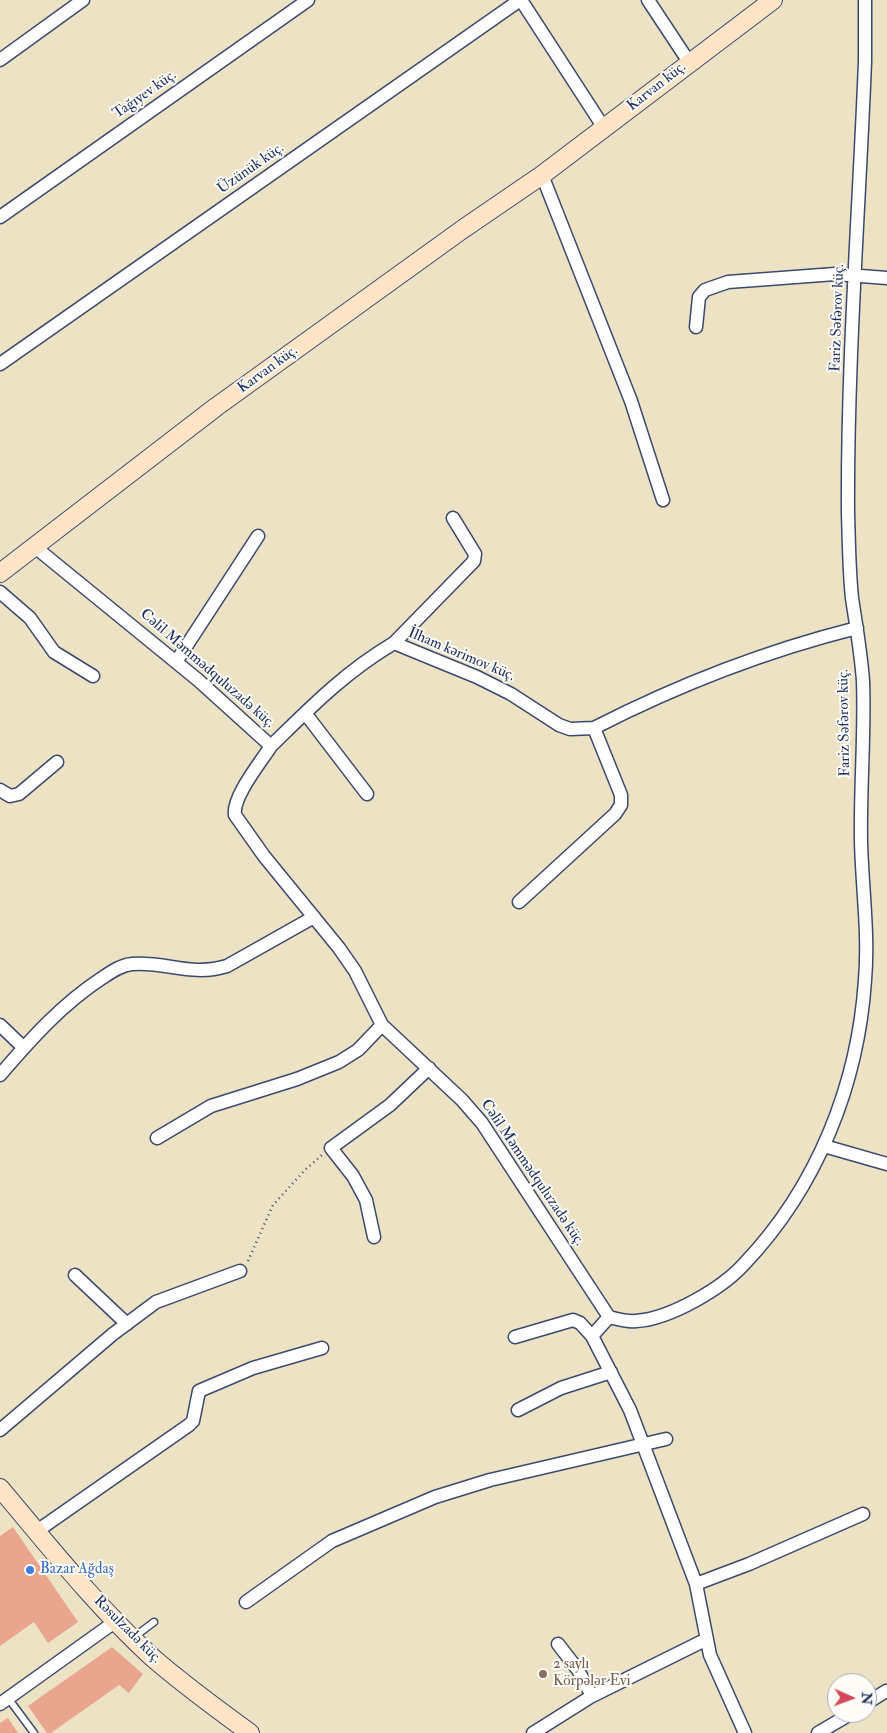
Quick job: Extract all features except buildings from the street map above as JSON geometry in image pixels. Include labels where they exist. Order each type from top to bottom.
[{"type":"street","points":[[0,60],[83,0]]},
{"type":"street","name":"Tağıyev küç.","points":[[0,217],[308,0]]},
{"type":"street","points":[[521,0],[604,128]]},
{"type":"street","name":"Üzünük küç.","points":[[0,364],[521,0]]},
{"type":"street","points":[[648,0],[689,62]]},
{"type":"street","name":"Karvan küç.","points":[[0,573],[216,407],[463,229],[542,175],[772,0]]},
{"type":"street","name":"Fariz Səfərov küç.","points":[[609,1317],[635,1321],[647,1319],[680,1307],[716,1289],[753,1255],[789,1209],[835,1123],[861,1020],[866,979],[866,932],[861,843],[864,703],[849,555],[848,513],[849,436],[865,62],[865,0]]},
{"type":"street","points":[[542,175],[631,401],[664,500]]},
{"type":"street","points":[[696,327],[699,298],[705,290],[728,282],[835,274],[887,278]]},
{"type":"street","points":[[394,644],[474,561],[475,554],[453,518]]},
{"type":"street","points":[[176,662],[258,536]]},
{"type":"street","name":"Cəlil Məmmədquluzadə küç.","points":[[35,547],[176,662],[271,746],[238,798],[234,809],[235,815],[264,856],[314,916],[355,971],[382,1025],[462,1100],[482,1123],[609,1317]]},
{"type":"street","points":[[0,592],[30,618],[54,652],[93,676]]},
{"type":"street","name":"İlham kərimov küç.","points":[[271,746],[362,662],[394,644],[485,681],[511,694],[559,725],[570,729],[594,728],[718,671],[791,645],[856,628]]},
{"type":"street","points":[[305,713],[366,794]]},
{"type":"street","points":[[519,902],[615,814],[621,805],[621,795],[594,728]]},
{"type":"street","points":[[0,790],[10,796],[18,794],[57,762]]},
{"type":"street","points":[[0,1076],[67,1003],[122,966],[146,964],[200,972],[212,970],[227,966],[314,916]]},
{"type":"street","points":[[0,1025],[24,1048]]},
{"type":"street","points":[[157,1138],[210,1106],[297,1079],[339,1062],[358,1050],[382,1025]]},
{"type":"street","points":[[374,1237],[366,1200],[353,1176],[331,1148],[390,1105],[428,1068]]},
{"type":"street","points":[[824,1146],[887,1164]]},
{"type":"street","points":[[0,1430],[126,1324],[156,1302],[240,1270]]},
{"type":"street","points":[[75,1275],[126,1324]]},
{"type":"street","points":[[592,1336],[609,1317]]},
{"type":"street","points":[[515,1337],[573,1320],[580,1323],[592,1336],[630,1410],[696,1584],[715,1668],[745,1733]]},
{"type":"street","points":[[37,1531],[189,1425],[193,1420],[199,1391],[253,1368],[322,1348]]},
{"type":"street","points":[[518,1410],[561,1388],[611,1372]]},
{"type":"street","points":[[246,1602],[332,1541],[435,1498],[490,1480],[666,1439]]},
{"type":"street","name":"Rəsulzadə küç.","points":[[0,1488],[133,1638],[189,1688],[250,1733]]},
{"type":"street","points":[[696,1584],[749,1564],[863,1514]]},
{"type":"street","points":[[4,1701],[116,1621]]},
{"type":"street","points":[[539,1732],[592,1696],[707,1639]]},
{"type":"street","points":[[558,1644],[578,1670],[592,1696]]},
{"type":"street","points":[[818,1733],[835,1723]]},
{"type":"lane","points":[[133,1638],[154,1622]]},
{"type":"lane","points":[[4,1701],[34,1733]]},
{"type":"path","points":[[240,1270],[247,1264],[273,1205],[305,1170],[331,1148]]},
{"type":"place","name":"Bazar Ağdaş","points":[[30,1570]]},
{"type":"place","name":"2 saylı Körpələr Evi","points":[[543,1674]]}]
